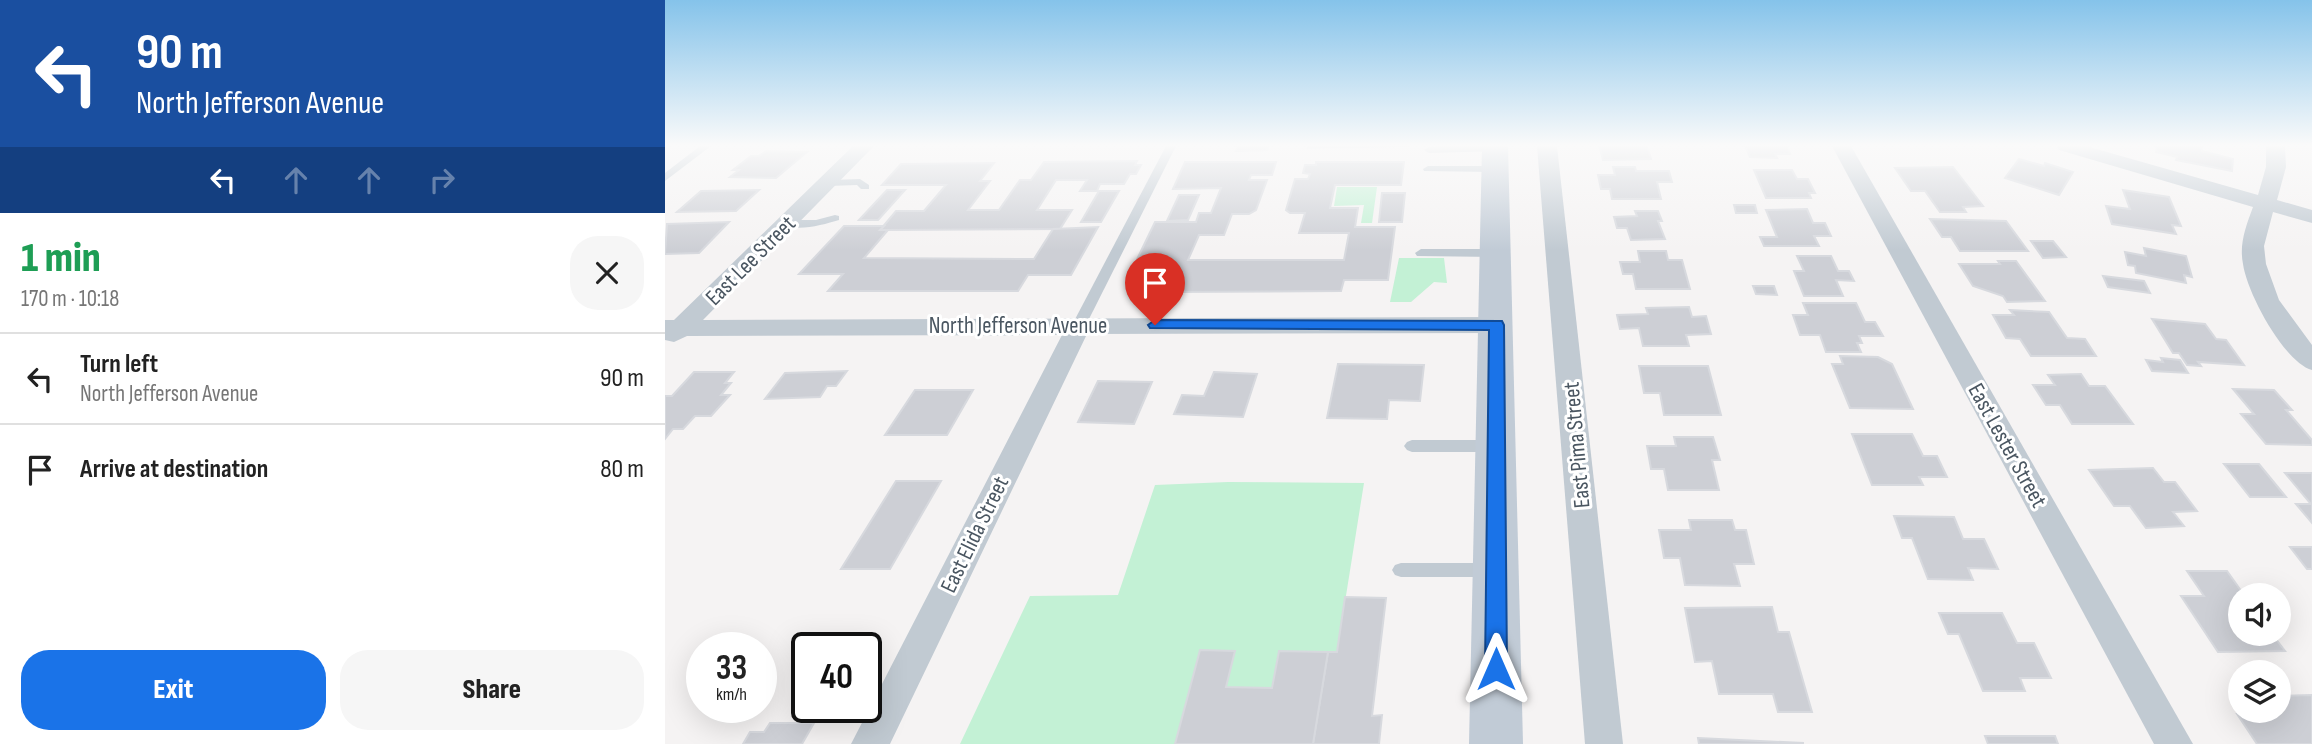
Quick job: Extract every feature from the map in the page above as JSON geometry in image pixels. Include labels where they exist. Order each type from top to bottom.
[{"type":"street","name":"East Lee Street","points":[[670,333],[830,181]]},
{"type":"street","points":[[1495,181],[1496,744]]},
{"type":"street","name":"East Pima Street","points":[[1550,181],[1604,744]]},
{"type":"street","name":"East Lester Street","points":[[1860,181],[2174,744]]},
{"type":"street","points":[[2188,181],[2312,216]]},
{"type":"street","points":[[2272,181],[2255,231],[2253,268],[2275,313],[2312,361]]},
{"type":"street","name":"North Jefferson Avenue","points":[[670,333],[1079,325],[1497,325]]},
{"type":"street","name":"East Elida Street","points":[[870,744],[1079,325]]},
{"type":"lane","points":[[1079,325],[1153,181]]},
{"type":"lane","points":[[828,183],[860,182],[865,187]]},
{"type":"lane","points":[[786,223],[817,223],[835,218]]},
{"type":"lane","points":[[1421,254],[1496,253]]},
{"type":"lane","points":[[1412,446],[1497,446]]},
{"type":"lane","points":[[1401,570],[1496,570]]},
{"type":"green space","points":[[1337,187],[1377,187],[1372,223],[1361,223],[1364,205],[1334,206]]},
{"type":"green space","points":[[1399,258],[1444,258],[1447,283],[1434,282],[1411,302],[1390,302]]},
{"type":"green space","points":[[1228,482],[1364,483],[1337,652],[1280,651],[1272,688],[1226,687],[1235,651],[1200,650],[1175,744],[960,744],[1030,596],[1118,595],[1155,485]]},
{"type":"building","points":[[886,181],[990,181],[968,210],[999,210],[1019,181],[1056,181],[1037,210],[1072,210],[1060,229],[880,230],[896,211],[924,211],[946,185],[882,185]]},
{"type":"building","points":[[1087,181],[1126,181],[1124,184],[1100,184],[1097,191],[1080,191]]},
{"type":"building","points":[[1177,181],[1267,181],[1256,210],[1249,214],[1232,214],[1224,235],[1199,235],[1188,260],[1344,260],[1349,233],[1299,233],[1305,213],[1290,213],[1286,210],[1295,181],[1402,181],[1401,185],[1335,185],[1330,208],[1358,208],[1355,227],[1395,227],[1388,280],[1344,280],[1341,291],[1166,292],[1171,280],[1127,280],[1155,222],[1196,222],[1199,213],[1211,213],[1221,188],[1173,189]]},
{"type":"building","points":[[1599,181],[1672,182],[1657,182],[1661,199],[1612,199],[1610,189],[1601,189]]},
{"type":"building","points":[[1759,181],[1809,181],[1815,193],[1809,193],[1811,198],[1766,198]]},
{"type":"building","points":[[1904,181],[1964,181],[1983,206],[1963,207],[1966,212],[1940,212],[1925,191],[1911,191]]},
{"type":"building","points":[[2014,181],[2068,181],[2059,195]]},
{"type":"building","points":[[759,190],[736,211],[677,212],[701,191]]},
{"type":"building","points":[[887,190],[905,190],[878,220],[859,220]]},
{"type":"building","points":[[2123,190],[2169,197],[2181,226],[2172,225],[2176,234],[2112,224],[2106,206],[2130,209]]},
{"type":"building","points":[[1099,191],[1119,191],[1101,222],[1081,222]]},
{"type":"building","points":[[1382,193],[1405,193],[1402,222],[1379,222]]},
{"type":"building","points":[[1179,195],[1199,195],[1188,220],[1167,221]]},
{"type":"building","points":[[1734,205],[1755,205],[1757,213],[1736,213]]},
{"type":"building","points":[[1807,209],[1813,223],[1825,223],[1831,236],[1814,236],[1819,246],[1764,246],[1760,237],[1777,237],[1766,210]]},
{"type":"building","points":[[1635,211],[1658,211],[1662,221],[1658,221],[1665,239],[1631,240],[1627,228],[1617,228],[1614,217],[1637,216]]},
{"type":"building","points":[[1930,219],[2006,221],[2028,251],[1960,251],[1951,237],[1942,237]]},
{"type":"building","points":[[729,222],[699,253],[665,254],[667,224]]},
{"type":"building","points":[[844,226],[884,226],[880,230],[888,230],[864,258],[1034,259],[1053,229],[1098,227],[1071,275],[1028,275],[1018,291],[828,291],[843,274],[799,274]]},
{"type":"building","points":[[2031,241],[2053,241],[2066,257],[2043,258]]},
{"type":"building","points":[[2144,248],[2186,256],[2192,277],[2184,275],[2186,283],[2136,273],[2135,266],[2128,265],[2125,252],[2146,256]]},
{"type":"building","points":[[1638,251],[1666,251],[1668,260],[1682,260],[1690,289],[1636,289],[1633,274],[1623,274],[1620,262],[1640,262]]},
{"type":"building","points":[[1797,256],[1831,256],[1838,271],[1849,271],[1854,281],[1836,280],[1843,296],[1804,296],[1794,271],[1804,271]]},
{"type":"building","points":[[1998,261],[2016,261],[2045,301],[2007,302],[2003,296],[1973,286],[1959,264],[2000,264]]},
{"type":"building","points":[[2103,276],[2144,281],[2150,293],[2108,287]]},
{"type":"building","points":[[1753,286],[1774,286],[1777,295],[1756,294]]},
{"type":"building","points":[[1803,303],[1856,303],[1865,322],[1875,322],[1883,336],[1859,336],[1862,343],[1857,343],[1861,352],[1826,352],[1820,335],[1800,335],[1793,315],[1808,315]]},
{"type":"building","points":[[1689,307],[1692,317],[1706,316],[1711,334],[1686,335],[1689,346],[1643,346],[1639,328],[1620,329],[1617,315],[1648,314],[1646,308]]},
{"type":"building","points":[[2010,310],[2049,312],[2067,338],[2085,339],[2096,356],[2031,356],[2020,339],[2006,338],[1993,315],[2014,315]]},
{"type":"building","points":[[2152,319],[2205,324],[2216,339],[2226,340],[2244,365],[2198,362],[2201,366],[2187,365],[2179,353],[2173,353]]},
{"type":"building","points":[[1840,356],[1878,357],[1892,364],[1913,409],[1850,408],[1832,364],[1843,364]]},
{"type":"building","points":[[2161,358],[2180,360],[2188,373],[2152,371],[2146,360],[2163,362]]},
{"type":"building","points":[[1338,364],[1424,365],[1420,401],[1389,400],[1387,419],[1327,418]]},
{"type":"building","points":[[1639,366],[1708,366],[1721,415],[1664,415],[1660,393],[1644,393]]},
{"type":"building","points":[[847,371],[836,386],[827,386],[820,397],[765,399],[785,373]]},
{"type":"building","points":[[694,372],[734,372],[725,383],[731,383],[721,395],[730,395],[711,416],[695,416],[683,429],[673,429],[665,439],[665,396],[672,396]]},
{"type":"building","points":[[1214,372],[1257,374],[1243,417],[1174,414],[1182,395],[1204,396]]},
{"type":"building","points":[[2081,374],[2089,386],[2105,386],[2133,424],[2072,424],[2060,405],[2046,405],[2033,385],[2055,385],[2048,375]]},
{"type":"building","points":[[1098,381],[1152,382],[1134,424],[1078,422]]},
{"type":"building","points":[[2233,389],[2274,390],[2292,410],[2286,410],[2312,440],[2312,445],[2266,444],[2241,414],[2254,414]]},
{"type":"building","points":[[915,390],[973,390],[947,435],[885,435]]},
{"type":"building","points":[[1852,434],[1912,434],[1923,456],[1937,456],[1947,477],[1919,477],[1923,485],[1872,485]]},
{"type":"building","points":[[1674,437],[1713,437],[1720,460],[1712,460],[1719,490],[1668,490],[1664,469],[1651,469],[1647,446],[1676,446]]},
{"type":"building","points":[[2224,464],[2259,464],[2286,497],[2250,497]]},
{"type":"building","points":[[2153,468],[2164,482],[2175,482],[2197,511],[2173,512],[2184,526],[2146,528],[2130,506],[2114,506],[2089,470]]},
{"type":"building","points":[[2285,473],[2312,473],[2312,523],[2296,504],[2311,504]]},
{"type":"building","points":[[896,481],[941,481],[890,569],[841,569]]},
{"type":"building","points":[[1894,516],[1954,517],[1963,539],[1984,539],[1998,569],[1968,568],[1973,580],[1928,579],[1912,538],[1902,538]]},
{"type":"building","points":[[1689,520],[1732,520],[1735,530],[1746,530],[1754,564],[1734,564],[1740,586],[1685,585],[1680,558],[1664,558],[1659,530],[1691,530]]},
{"type":"building","points":[[2290,547],[2312,547],[2312,569],[2307,569]]},
{"type":"building","points":[[2187,571],[2227,571],[2236,583],[2228,583],[2228,646],[2281,646],[2285,651],[2218,652],[2181,596],[2204,596]]},
{"type":"building","points":[[1345,597],[1386,598],[1372,716],[1382,715],[1379,744],[1313,744],[1328,652],[1337,652]]},
{"type":"building","points":[[1772,607],[1778,632],[1789,632],[1812,712],[1778,712],[1773,694],[1719,694],[1712,661],[1695,662],[1685,608]]},
{"type":"building","points":[[1939,613],[2002,613],[2017,643],[2034,643],[2051,678],[2020,678],[2025,691],[1983,691],[1959,634],[1948,634]]},
{"type":"building","points":[[1200,650],[1235,651],[1226,687],[1272,688],[1279,651],[1328,652],[1313,744],[1175,744]]},
{"type":"building","points":[[2312,695],[2312,744],[2257,744],[2243,723],[2291,723],[2291,696]]},
{"type":"building","points":[[770,723],[814,723],[802,744],[743,744],[750,732],[764,732]]},
{"type":"building","points":[[1985,736],[2055,736],[2058,744],[1988,744]]},
{"type":"building","points":[[1698,738],[1803,743],[1803,744],[1699,744]]},
{"type":"route","points":[[1155,325],[1497,325],[1496,669]]}]
